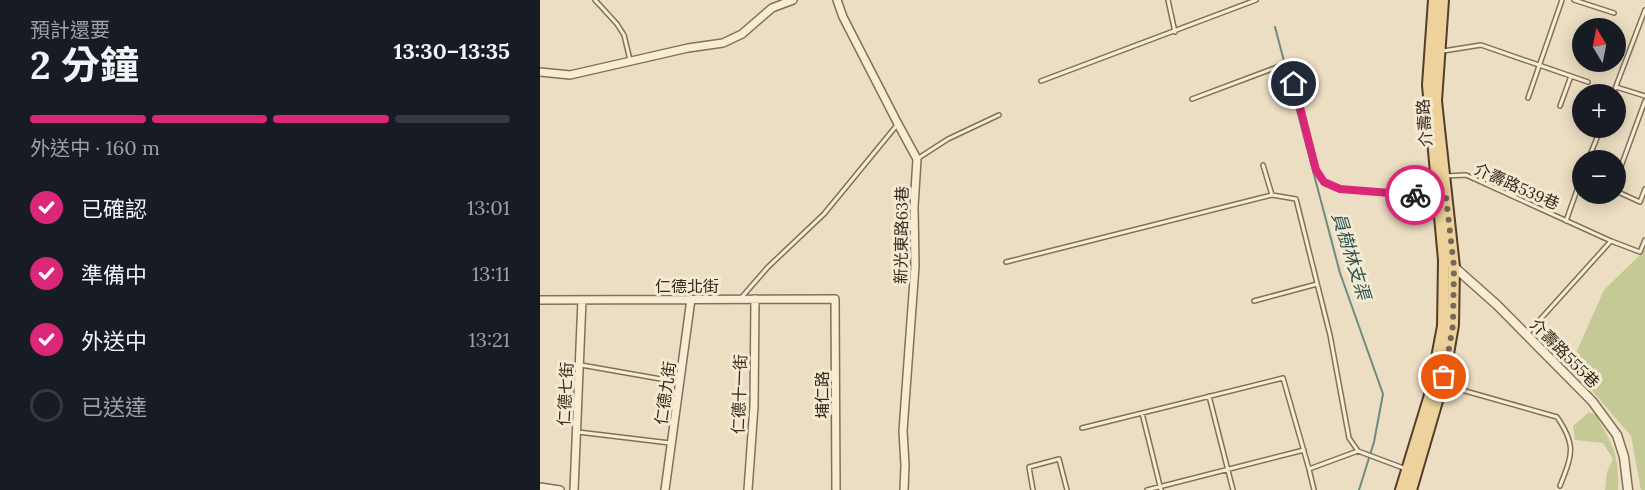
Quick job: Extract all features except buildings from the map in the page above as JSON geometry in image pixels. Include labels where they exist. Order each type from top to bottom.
[{"type":"main road","name":"介壽路","points":[[1434,0],[1434,52]]},
{"type":"main road","name":"介壽路","points":[[1411,490],[1412,471],[1443,326],[1442,197],[1428,85],[1443,0]]},
{"type":"main road","name":"介壽路","points":[[1401,490],[1412,471],[1442,384],[1453,325],[1454,267],[1442,197]]},
{"type":"street","points":[[540,72],[570,75],[687,48],[723,43],[742,34],[772,8],[793,0]]},
{"type":"street","points":[[837,0],[843,17],[917,159]]},
{"type":"street","name":"新光東路63巷","points":[[904,490],[903,431],[915,266],[914,207],[917,159]]},
{"type":"street","name":"介壽路555巷","points":[[1444,260],[1497,305],[1592,400],[1617,435],[1624,457],[1628,490]]},
{"type":"street","name":"仁德九街","points":[[665,490],[691,299]]},
{"type":"street","name":"仁德十一街","points":[[748,490],[754,406],[755,299]]},
{"type":"street","name":"仁德北街","points":[[540,300],[835,299]]},
{"type":"street","name":"埔仁路","points":[[835,299],[836,490]]},
{"type":"street","name":"仁德七街","points":[[574,490],[582,300]]},
{"type":"street","points":[[540,487],[560,490]]},
{"type":"lane","points":[[595,0],[624,35],[630,60]]},
{"type":"lane","points":[[1168,0],[1174,32]]},
{"type":"lane","points":[[1041,81],[1256,0]]},
{"type":"lane","points":[[1528,98],[1562,0]]},
{"type":"lane","points":[[1574,0],[1614,13]]},
{"type":"lane","points":[[1617,84],[1645,10]]},
{"type":"lane","points":[[1434,52],[1481,45],[1588,82]]},
{"type":"lane","points":[[1192,99],[1288,63],[1316,170],[1324,182],[1340,189],[1442,197]]},
{"type":"lane","points":[[1560,106],[1571,76]]},
{"type":"lane","points":[[1626,91],[1645,98],[1626,152]]},
{"type":"lane","points":[[917,159],[948,139],[999,115]]},
{"type":"lane","points":[[740,299],[768,267],[824,214],[898,124]]},
{"type":"lane","points":[[1263,165],[1272,195]]},
{"type":"lane","name":"介壽路539巷","points":[[1440,177],[1466,175],[1640,252],[1645,240]]},
{"type":"lane","points":[[1626,196],[1640,202],[1645,189]]},
{"type":"lane","points":[[1006,262],[1272,195],[1296,199],[1330,335],[1349,438],[1358,451],[1412,471]]},
{"type":"lane","points":[[1566,220],[1572,204]]},
{"type":"lane","points":[[1526,335],[1611,241]]},
{"type":"lane","points":[[1254,301],[1317,284]]},
{"type":"lane","points":[[580,365],[680,383]]},
{"type":"lane","points":[[1082,428],[1283,378],[1314,490]]},
{"type":"lane","points":[[1442,384],[1557,417],[1568,433],[1572,456],[1560,486]]},
{"type":"lane","points":[[1209,396],[1233,490]]},
{"type":"lane","points":[[1142,413],[1161,488]]},
{"type":"lane","points":[[576,432],[672,443]]},
{"type":"lane","points":[[1147,490],[1304,450]]},
{"type":"lane","points":[[1309,469],[1358,451]]},
{"type":"lane","points":[[1033,490],[1029,467],[1059,459],[1067,490]]},
{"type":"green space","points":[[1645,250],[1645,490],[1641,490],[1631,436],[1570,365],[1545,340],[1551,333],[1576,353],[1604,290]]},
{"type":"green space","points":[[1589,412],[1596,415],[1614,450],[1618,490],[1605,490],[1607,472],[1613,459],[1603,443],[1575,440],[1573,426]]},
{"type":"waterway","name":"員樹林支渠","points":[[1275,27],[1340,273],[1383,394],[1374,442],[1359,490]]},
{"type":"way so far","points":[[1415,195],[1446,197],[1454,267],[1453,325],[1444,377]]},
{"type":"route","points":[[1294,84],[1316,170],[1324,182],[1340,189],[1415,195]]}]
